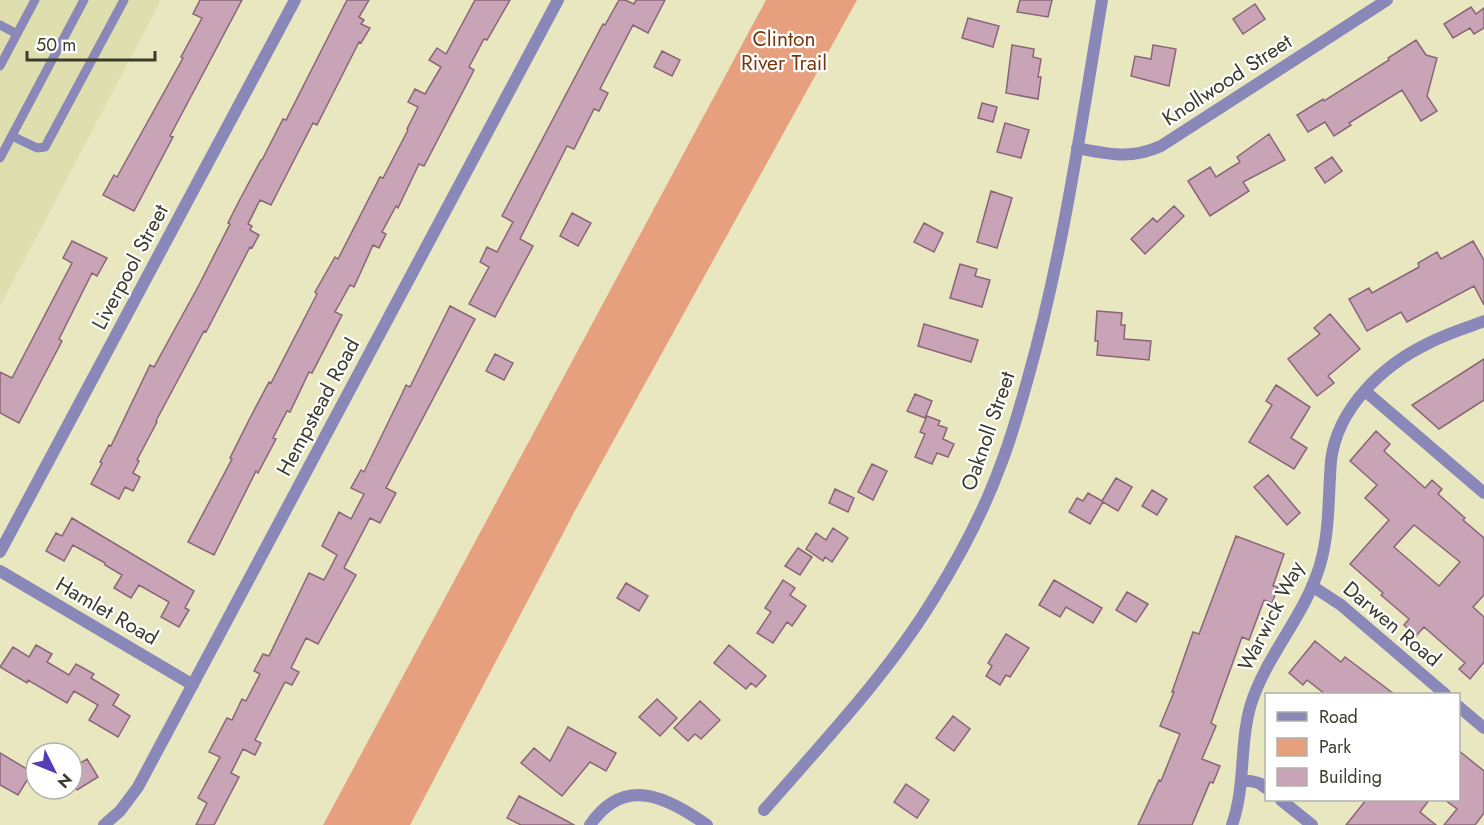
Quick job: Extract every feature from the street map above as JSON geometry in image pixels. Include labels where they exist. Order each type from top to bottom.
[{"type":"street","name":"Liverpool Street","points":[[0,552],[295,0]]},
{"type":"street","name":"Hempstead Road","points":[[104,825],[120,812],[138,787],[558,0]]},
{"type":"street","name":"Oaknoll Street","points":[[764,810],[858,702],[896,654],[935,597],[976,522],[1002,464],[1037,345],[1057,256],[1102,0]]},
{"type":"street","name":"Knollwood Street","points":[[1077,148],[1133,155],[1161,146],[1387,0]]},
{"type":"street","name":"Warwick Way","points":[[1232,825],[1240,795],[1244,738],[1254,695],[1267,667],[1302,609],[1319,567],[1328,526],[1334,444],[1349,410],[1389,368],[1428,343],[1484,321]]},
{"type":"street","points":[[1365,391],[1484,493]]},
{"type":"street","name":"Hamlet Road","points":[[0,571],[194,685]]},
{"type":"street","name":"Darwen Road","points":[[1312,586],[1341,605],[1444,693]]},
{"type":"street","points":[[1460,708],[1484,728]]},
{"type":"street","points":[[1242,779],[1265,787]]},
{"type":"street","points":[[590,825],[602,810],[617,800],[645,794],[673,803],[707,825]]},
{"type":"street","points":[[1282,801],[1312,825]]},
{"type":"lane","points":[[0,66],[35,0]]},
{"type":"lane","points":[[0,158],[84,0]]},
{"type":"lane","points":[[12,135],[37,148],[45,147],[124,0]]},
{"type":"lane","points":[[0,25],[17,34]]},
{"type":"shaded area","points":[[0,0],[161,0],[0,306]]},
{"type":"green space","name":"Clinton River Trail","points":[[766,0],[857,0],[578,505],[410,825],[323,825]]},
{"type":"building","points":[[200,0],[242,0],[170,136],[173,137],[134,211],[103,195],[114,175],[117,177],[183,58],[181,57],[202,18],[193,14]]},
{"type":"building","points":[[347,0],[369,0],[359,17],[364,20],[361,24],[370,28],[361,43],[359,42],[317,125],[313,123],[271,205],[260,200],[248,224],[252,226],[250,230],[259,235],[252,248],[250,247],[156,421],[137,460],[139,461],[133,473],[140,477],[133,491],[125,487],[119,499],[91,484],[102,463],[100,462],[109,445],[111,446],[150,365],[154,367],[199,285],[238,203],[283,119],[286,120]]},
{"type":"building","points":[[475,0],[510,0],[487,40],[484,39],[469,67],[474,70],[424,166],[419,164],[398,208],[396,206],[382,232],[386,234],[379,248],[373,245],[354,287],[350,285],[335,312],[342,315],[312,373],[309,372],[290,412],[287,411],[273,438],[276,439],[258,473],[256,471],[214,555],[188,542],[232,459],[230,458],[250,418],[269,382],[271,383],[317,294],[315,292],[335,257],[338,259],[380,177],[383,178],[408,130],[418,107],[408,102],[415,89],[425,94],[441,67],[429,60],[437,48],[446,54]]},
{"type":"building","points":[[619,0],[634,4],[636,0],[665,0],[648,33],[633,25],[600,89],[608,93],[599,111],[594,109],[574,149],[567,146],[520,239],[533,246],[495,317],[469,304],[489,267],[480,262],[487,247],[497,252],[513,222],[502,216],[603,24],[605,25]]},
{"type":"building","points":[[1020,0],[1052,0],[1048,17],[1017,12]]},
{"type":"building","points":[[1255,4],[1265,19],[1243,34],[1233,19]]},
{"type":"building","points":[[1471,7],[1476,14],[1484,8],[1484,28],[1474,34],[1470,28],[1453,38],[1444,24]]},
{"type":"building","points":[[968,18],[999,26],[993,47],[962,38]]},
{"type":"building","points":[[1416,40],[1426,55],[1437,58],[1427,96],[1437,111],[1421,121],[1402,90],[1349,123],[1351,125],[1334,136],[1325,122],[1308,132],[1297,115],[1323,99],[1324,101]]},
{"type":"building","points":[[1012,45],[1034,49],[1033,57],[1041,59],[1038,99],[1006,93]]},
{"type":"building","points":[[1153,45],[1176,49],[1169,86],[1131,76],[1135,56],[1151,59]]},
{"type":"building","points":[[662,51],[680,60],[672,76],[654,67]]},
{"type":"building","points":[[982,103],[997,107],[993,122],[978,118]]},
{"type":"building","points":[[1005,123],[1029,130],[1021,158],[997,152]]},
{"type":"building","points":[[1269,134],[1285,160],[1243,182],[1249,191],[1210,216],[1188,181],[1210,167],[1216,177],[1240,162],[1237,157]]},
{"type":"building","points":[[1332,157],[1342,171],[1325,183],[1315,168]]},
{"type":"building","points":[[991,191],[1012,198],[997,248],[977,242]]},
{"type":"building","points":[[1174,206],[1184,216],[1145,254],[1131,239],[1153,218],[1157,222]]},
{"type":"building","points":[[572,213],[591,223],[578,246],[560,236]]},
{"type":"building","points":[[924,223],[943,233],[934,252],[914,242]]},
{"type":"building","points":[[72,241],[107,258],[97,276],[92,273],[59,339],[62,341],[19,423],[0,413],[0,372],[12,378],[72,263],[63,258]]},
{"type":"building","points":[[1473,241],[1484,260],[1484,305],[1474,286],[1407,322],[1401,312],[1367,331],[1349,299],[1369,288],[1372,293],[1419,267],[1418,263],[1437,252],[1441,259]]},
{"type":"building","points":[[960,264],[977,269],[975,276],[990,280],[982,307],[950,298]]},
{"type":"building","points":[[450,306],[475,319],[386,488],[396,493],[380,523],[370,518],[344,568],[356,575],[318,644],[306,638],[291,668],[299,672],[292,685],[285,682],[255,740],[261,743],[255,755],[243,749],[231,773],[239,777],[214,825],[196,825],[207,803],[198,798],[220,757],[209,752],[227,718],[232,720],[242,699],[246,701],[260,674],[254,671],[263,654],[269,656],[309,573],[324,580],[337,555],[322,546],[339,512],[351,519],[364,494],[351,488],[361,470],[364,472],[406,385],[410,387]]},
{"type":"building","points":[[1097,311],[1122,313],[1121,325],[1125,325],[1124,339],[1151,341],[1149,360],[1097,355],[1098,341],[1095,341]]},
{"type":"building","points":[[1330,314],[1360,349],[1328,376],[1334,383],[1317,396],[1288,359],[1320,334],[1314,328]]},
{"type":"building","points":[[924,324],[978,340],[971,362],[918,346]]},
{"type":"building","points":[[495,354],[513,363],[504,380],[486,371]]},
{"type":"building","points":[[1484,359],[1484,400],[1439,429],[1412,405]]},
{"type":"building","points":[[1276,385],[1310,407],[1291,438],[1307,448],[1294,469],[1249,442],[1272,405],[1266,401]]},
{"type":"building","points":[[915,394],[932,401],[925,418],[907,411]]},
{"type":"building","points":[[927,416],[940,421],[938,425],[947,428],[943,439],[954,444],[948,457],[937,453],[932,464],[915,457],[925,434],[920,432]]},
{"type":"building","points":[[1376,431],[1390,444],[1384,451],[1425,488],[1432,480],[1442,489],[1438,494],[1484,538],[1484,595],[1473,607],[1484,617],[1484,662],[1470,679],[1459,669],[1465,663],[1424,627],[1416,636],[1404,625],[1409,619],[1350,564],[1389,520],[1365,498],[1377,485],[1350,461]],"holes":[[[1414,525],[1460,562],[1439,586],[1394,547]]]},
{"type":"building","points":[[872,464],[887,471],[873,500],[858,492]]},
{"type":"building","points":[[1268,475],[1300,513],[1287,525],[1254,487]]},
{"type":"building","points":[[1116,478],[1132,487],[1118,511],[1103,502],[1090,524],[1069,512],[1077,498],[1083,501],[1088,493],[1102,501]]},
{"type":"building","points":[[835,489],[854,498],[848,512],[829,503]]},
{"type":"building","points":[[1152,490],[1167,499],[1157,515],[1142,506]]},
{"type":"building","points":[[72,518],[194,591],[185,608],[189,610],[179,627],[161,617],[169,602],[139,585],[131,598],[114,588],[122,575],[105,563],[73,545],[64,561],[46,551],[56,533],[62,536]]},
{"type":"building","points":[[833,528],[848,538],[832,562],[825,557],[823,561],[806,549],[816,533],[826,540]]},
{"type":"building","points":[[1236,536],[1284,554],[1273,586],[1278,587],[1272,603],[1264,600],[1249,640],[1242,637],[1211,723],[1216,726],[1202,759],[1220,766],[1213,783],[1210,782],[1192,825],[1138,825],[1159,780],[1161,781],[1180,734],[1160,726],[1174,692],[1172,692],[1193,632],[1199,634]]},
{"type":"building","points":[[798,548],[812,557],[800,575],[785,566]]},
{"type":"building","points":[[783,580],[795,588],[790,595],[806,606],[792,626],[787,622],[773,643],[757,633],[771,612],[765,608]]},
{"type":"building","points":[[1054,580],[1102,608],[1093,623],[1066,607],[1060,617],[1039,605]]},
{"type":"building","points":[[626,583],[648,596],[639,611],[617,598]]},
{"type":"building","points":[[1127,592],[1148,604],[1136,622],[1116,610]]},
{"type":"building","points":[[1006,634],[1029,648],[1010,677],[1006,675],[1000,685],[986,676],[992,666],[988,663]]},
{"type":"building","points":[[1315,641],[1341,662],[1345,657],[1393,693],[1324,693],[1307,680],[1303,685],[1289,673]]},
{"type":"building","points":[[36,645],[52,654],[47,662],[69,675],[76,664],[94,674],[91,678],[119,695],[113,705],[130,716],[118,737],[89,720],[98,705],[74,691],[67,703],[28,680],[27,683],[0,667],[13,647],[29,657]]},
{"type":"building","points":[[729,645],[766,676],[756,687],[751,683],[746,689],[714,663]]},
{"type":"building","points":[[657,699],[677,718],[660,736],[639,717]]},
{"type":"building","points":[[700,701],[720,720],[701,739],[695,734],[688,741],[674,728]]},
{"type":"building","points":[[953,716],[970,729],[954,751],[936,738]]},
{"type":"building","points":[[568,727],[616,753],[606,771],[590,762],[562,796],[521,763],[534,748],[550,761]]},
{"type":"building","points":[[1460,752],[1484,771],[1484,813],[1475,825],[1444,825],[1457,809],[1446,801],[1460,801]]},
{"type":"building","points":[[0,753],[24,767],[24,785],[18,795],[0,785]]},
{"type":"building","points":[[87,759],[98,777],[84,786],[84,761]]},
{"type":"building","points":[[906,784],[929,800],[917,818],[894,802]]},
{"type":"building","points":[[519,796],[574,825],[521,825],[507,818]]},
{"type":"building","points":[[1365,801],[1428,801],[1420,812],[1436,825],[1346,825]]}]
